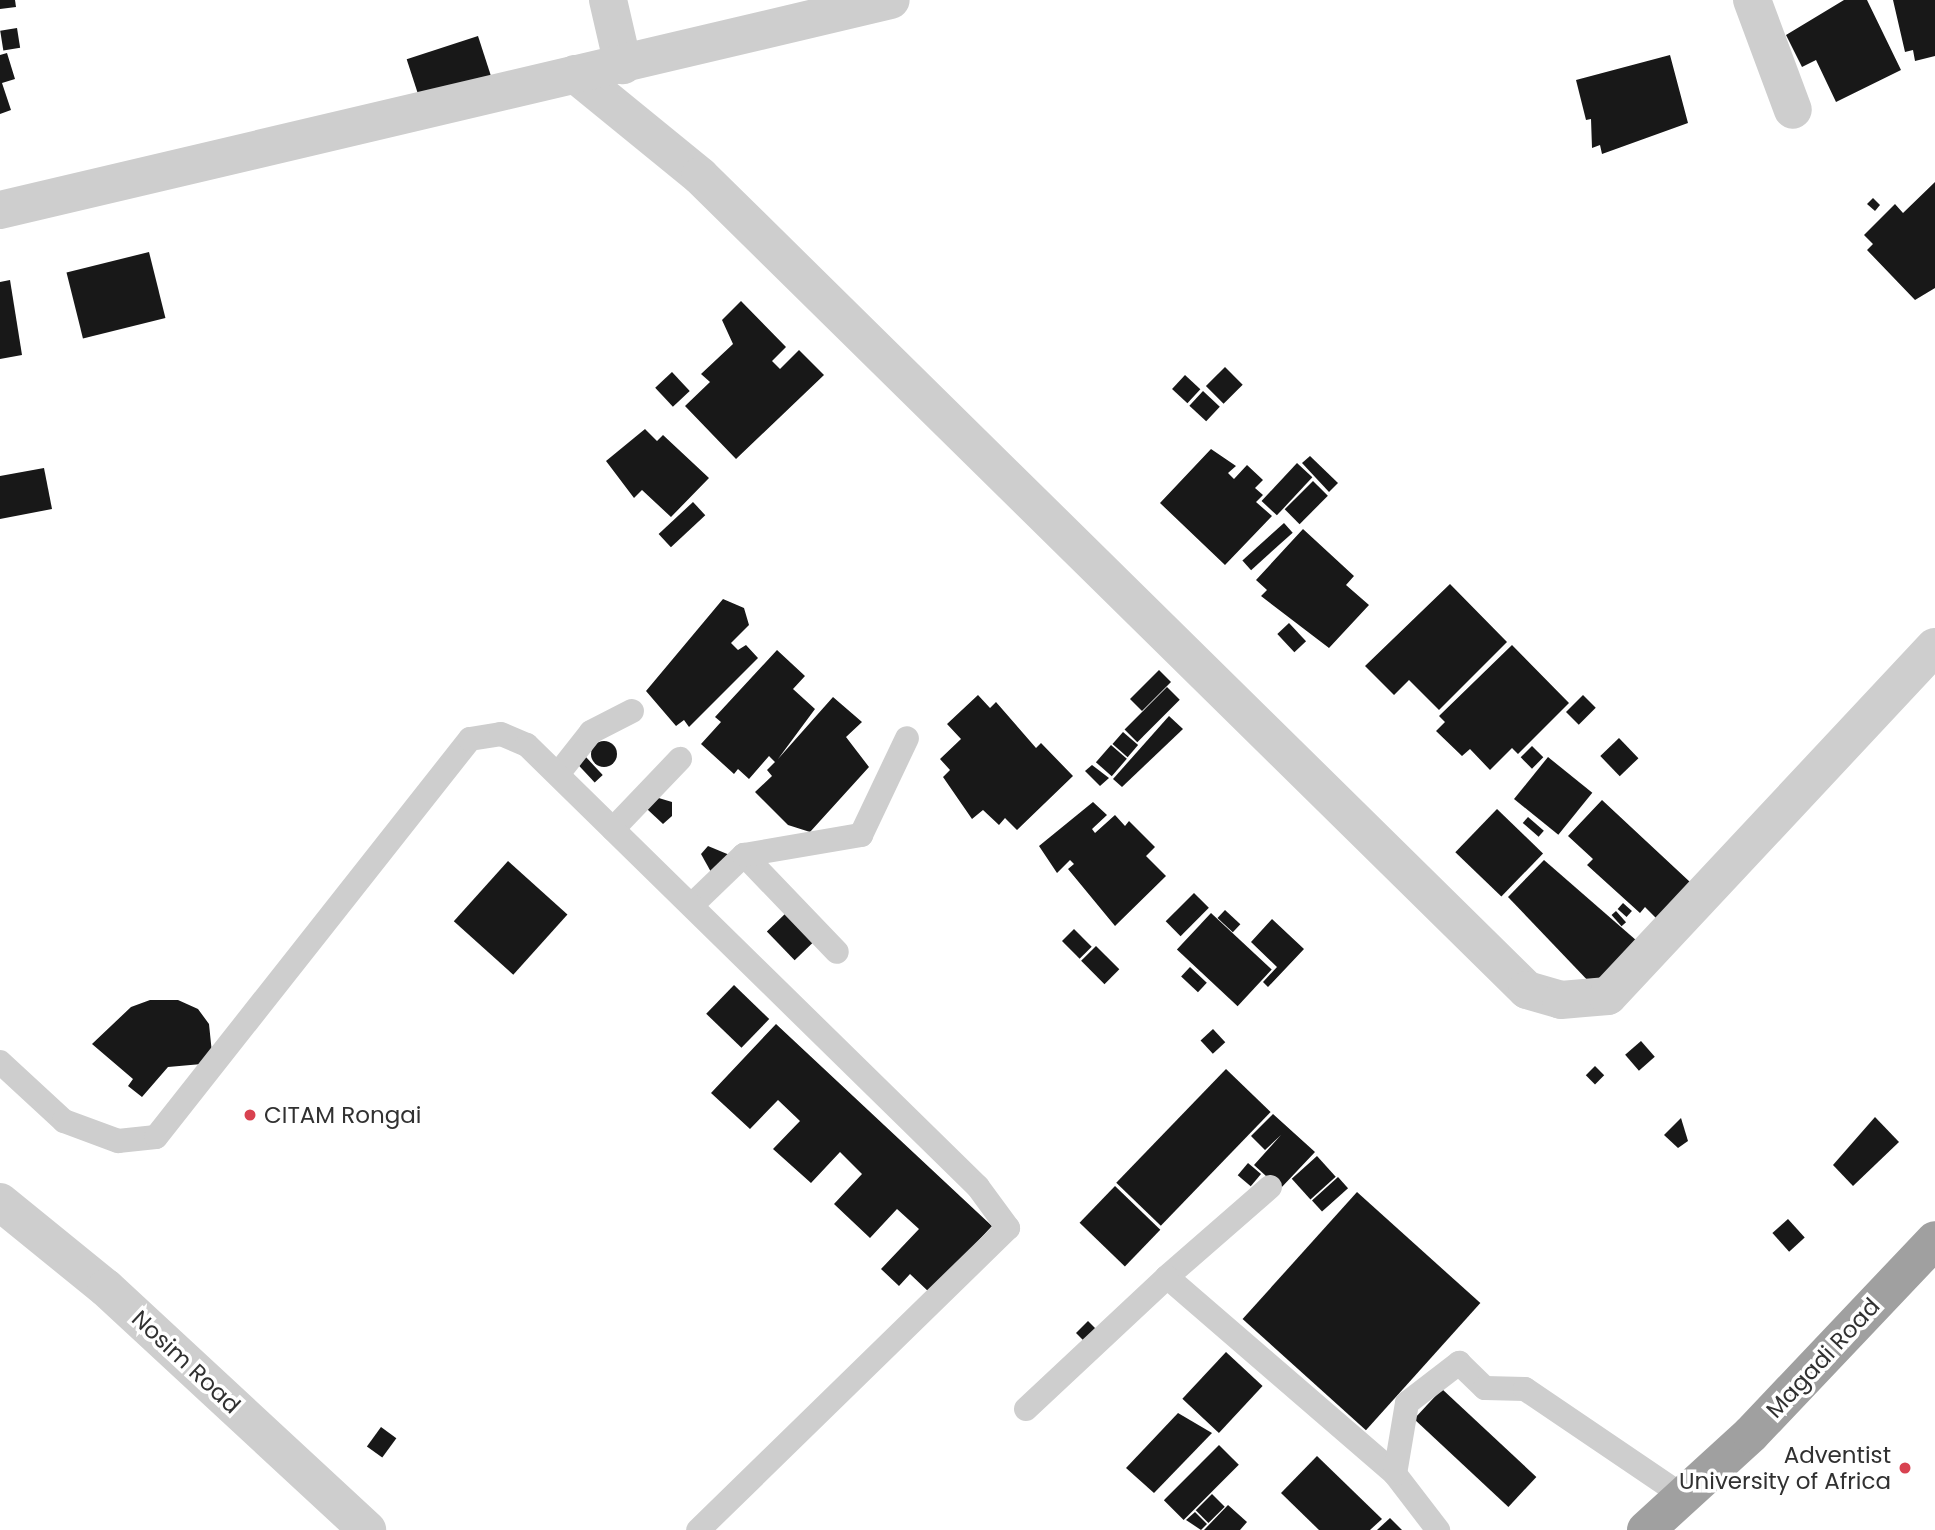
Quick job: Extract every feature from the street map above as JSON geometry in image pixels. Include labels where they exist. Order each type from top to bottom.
[{"type":"highway","name":"Magadi Road","points":[[1646,1530],[1680,1494],[1751,1434],[1935,1240]]},
{"type":"street","points":[[608,0],[623,65]]},
{"type":"street","points":[[0,210],[891,0]]},
{"type":"street","points":[[1752,0],[1793,110]]},
{"type":"street","points":[[575,74],[700,176],[1527,990],[1561,1000],[1608,996],[1935,647]]},
{"type":"street","name":"Nosim Road","points":[[0,1202],[107,1288],[367,1530]]},
{"type":"lane","points":[[558,774],[591,732],[632,711]]},
{"type":"lane","points":[[694,904],[744,855],[861,835],[906,737]]},
{"type":"lane","points":[[0,1062],[64,1121],[118,1141],[156,1137],[470,739],[514,738],[558,774],[694,904],[978,1187],[1008,1228],[698,1530]]},
{"type":"lane","points":[[613,828],[680,759]]},
{"type":"lane","points":[[744,855],[837,952]]},
{"type":"lane","points":[[1026,1409],[1167,1277],[1270,1187]]},
{"type":"lane","points":[[1167,1277],[1395,1474],[1438,1530]]},
{"type":"lane","points":[[1395,1474],[1407,1402],[1459,1363],[1485,1388],[1525,1389],[1680,1494]]},
{"type":"building","points":[[0,0],[15,0],[16,7],[0,9]]},
{"type":"building","points":[[1844,0],[1867,0],[1901,70],[1836,102],[1816,60],[1802,67],[1786,35]]},
{"type":"building","points":[[1893,0],[1935,0],[1935,56],[1915,61],[1913,50],[1905,52]]},
{"type":"building","points":[[17,28],[20,48],[3,50],[0,31]]},
{"type":"building","points":[[478,36],[491,76],[420,99],[407,59]]},
{"type":"building","points":[[7,53],[15,79],[2,83],[11,110],[0,114],[0,55]]},
{"type":"building","points":[[1670,55],[1688,123],[1602,154],[1600,145],[1592,148],[1591,119],[1586,120],[1576,80]]},
{"type":"building","points":[[1935,182],[1935,288],[1915,300],[1867,250],[1873,244],[1864,235],[1895,204],[1903,213]]},
{"type":"building","points":[[1873,198],[1880,205],[1875,211],[1867,204]]},
{"type":"building","points":[[149,252],[165,318],[83,339],[67,273]]},
{"type":"building","points":[[10,280],[22,355],[0,359],[0,282]]},
{"type":"building","points":[[741,301],[786,347],[772,361],[780,369],[799,350],[824,375],[736,459],[685,406],[710,382],[701,374],[733,344],[722,320]]},
{"type":"building","points":[[1225,367],[1243,385],[1224,404],[1206,386]]},
{"type":"building","points":[[672,372],[690,391],[673,407],[655,388]]},
{"type":"building","points":[[1185,375],[1200,389],[1187,403],[1172,389]]},
{"type":"building","points":[[1203,391],[1220,407],[1206,421],[1189,406]]},
{"type":"building","points":[[645,429],[657,441],[663,435],[709,478],[671,517],[642,490],[634,498],[606,461]]},
{"type":"building","points":[[1211,449],[1236,466],[1228,473],[1234,479],[1247,465],[1263,480],[1255,488],[1263,495],[1256,502],[1272,516],[1225,565],[1160,503]]},
{"type":"building","points":[[1310,456],[1338,483],[1329,492],[1302,463]]},
{"type":"building","points":[[1297,463],[1312,477],[1277,515],[1262,501]]},
{"type":"building","points":[[44,468],[52,509],[0,519],[0,476]]},
{"type":"building","points":[[1313,481],[1328,496],[1300,524],[1285,509]]},
{"type":"building","points":[[693,502],[705,515],[671,547],[659,534]]},
{"type":"building","points":[[1284,523],[1293,533],[1251,570],[1242,560]]},
{"type":"building","points":[[1303,529],[1354,576],[1346,585],[1369,605],[1329,648],[1261,596],[1267,590],[1256,580]]},
{"type":"building","points":[[1450,584],[1507,642],[1439,710],[1409,680],[1394,695],[1365,666]]},
{"type":"building","points":[[723,599],[744,608],[749,625],[731,643],[738,650],[746,645],[758,658],[689,727],[684,720],[676,726],[646,691]]},
{"type":"building","points":[[1289,623],[1306,641],[1294,652],[1277,634]]},
{"type":"building","points":[[1512,645],[1569,703],[1518,754],[1512,748],[1490,770],[1470,749],[1462,756],[1436,731],[1445,722],[1439,716]]},
{"type":"building","points":[[777,650],[805,676],[793,689],[815,709],[778,759],[833,697],[862,722],[846,737],[869,767],[810,832],[788,825],[755,792],[772,776],[767,770],[775,762],[769,756],[749,779],[738,769],[734,774],[701,744],[721,722],[715,717]]},
{"type":"building","points":[[1159,670],[1171,682],[1142,711],[1130,699]]},
{"type":"building","points":[[1167,687],[1180,700],[1137,742],[1125,729]]},
{"type":"building","points":[[978,695],[990,708],[996,702],[1036,748],[1041,743],[1073,776],[1017,830],[1005,818],[999,825],[983,810],[972,819],[943,777],[950,770],[940,759],[961,739],[947,724]]},
{"type":"building","points":[[1583,695],[1596,708],[1579,725],[1566,712]]},
{"type":"building","points":[[1169,716],[1183,729],[1122,787],[1113,779]]},
{"type":"building","points":[[1123,732],[1138,745],[1128,757],[1113,744]]},
{"type":"building","points":[[1619,738],[1638,758],[1620,776],[1600,756]]},
{"type":"building","points":[[604,741],[613,745],[617,754],[613,763],[604,767],[595,763],[591,754],[595,745]]},
{"type":"building","points":[[1111,745],[1127,759],[1112,776],[1096,762]]},
{"type":"building","points":[[1532,746],[1543,757],[1532,769],[1521,757]]},
{"type":"building","points":[[585,756],[603,775],[595,783],[577,764]]},
{"type":"building","points":[[1548,757],[1592,793],[1558,835],[1514,799]]},
{"type":"building","points":[[1092,765],[1109,778],[1100,786],[1085,771]]},
{"type":"building","points":[[652,796],[672,802],[672,816],[663,824],[647,809]]},
{"type":"building","points":[[1602,800],[1690,882],[1657,919],[1645,907],[1640,913],[1587,865],[1593,859],[1568,836]]},
{"type":"building","points":[[1093,802],[1107,815],[1092,829],[1095,833],[1115,815],[1125,826],[1129,821],[1155,847],[1146,856],[1166,876],[1115,926],[1068,869],[1074,864],[1070,860],[1057,873],[1039,846]]},
{"type":"building","points":[[1497,809],[1543,853],[1501,897],[1455,852]]},
{"type":"building","points":[[1528,817],[1544,831],[1539,837],[1523,823]]},
{"type":"building","points":[[708,846],[732,856],[711,872],[701,854]]},
{"type":"building","points":[[1544,860],[1637,941],[1593,986],[1508,897]]},
{"type":"building","points":[[508,861],[567,915],[513,975],[454,921]]},
{"type":"building","points":[[1194,893],[1209,908],[1181,936],[1166,921]]},
{"type":"building","points":[[1623,903],[1632,911],[1627,917],[1618,909]]},
{"type":"building","points":[[1225,910],[1240,924],[1233,932],[1217,918]]},
{"type":"building","points":[[1616,911],[1626,922],[1622,926],[1612,915]]},
{"type":"building","points":[[787,912],[815,941],[795,960],[767,931]]},
{"type":"building","points":[[1211,913],[1272,970],[1238,1006],[1177,950]]},
{"type":"building","points":[[1272,919],[1304,949],[1268,987],[1263,982],[1277,967],[1251,942]]},
{"type":"building","points":[[1074,929],[1092,947],[1080,959],[1062,941]]},
{"type":"building","points":[[1096,946],[1119,969],[1104,984],[1081,961]]},
{"type":"building","points":[[1190,967],[1207,983],[1198,992],[1181,977]]},
{"type":"building","points":[[734,985],[769,1019],[741,1048],[706,1014]]},
{"type":"building","points":[[150,1000],[178,1000],[198,1009],[209,1024],[213,1063],[168,1067],[142,1097],[128,1086],[133,1079],[92,1044],[131,1007]]},
{"type":"building","points":[[776,1024],[992,1226],[930,1293],[910,1274],[899,1286],[881,1269],[919,1229],[897,1209],[870,1238],[834,1204],[862,1174],[840,1152],[811,1183],[773,1149],[800,1121],[778,1100],[750,1129],[711,1093]]},
{"type":"building","points":[[1213,1029],[1225,1042],[1213,1054],[1201,1041]]},
{"type":"building","points":[[1641,1041],[1655,1057],[1639,1071],[1625,1055]]},
{"type":"building","points":[[1595,1066],[1604,1075],[1595,1084],[1586,1075]]},
{"type":"building","points":[[1226,1069],[1271,1112],[1161,1226],[1116,1183]]},
{"type":"building","points":[[1273,1114],[1315,1152],[1280,1189],[1254,1165],[1281,1135],[1265,1150],[1251,1136]]},
{"type":"building","points":[[1875,1117],[1899,1142],[1853,1186],[1833,1165]]},
{"type":"building","points":[[1681,1118],[1688,1141],[1678,1148],[1664,1135]]},
{"type":"building","points":[[1317,1156],[1336,1177],[1310,1200],[1292,1179]]},
{"type":"building","points":[[1248,1163],[1261,1174],[1251,1186],[1238,1175]]},
{"type":"building","points":[[1338,1177],[1348,1188],[1322,1212],[1312,1200]]},
{"type":"building","points":[[1115,1186],[1160,1230],[1125,1266],[1080,1223]]},
{"type":"building","points":[[1357,1192],[1480,1303],[1366,1430],[1243,1319]]},
{"type":"building","points":[[1788,1219],[1805,1238],[1789,1252],[1772,1233]]},
{"type":"building","points":[[1088,1321],[1101,1334],[1089,1346],[1076,1333]]},
{"type":"building","points":[[1226,1352],[1263,1386],[1219,1433],[1182,1399]]},
{"type":"building","points":[[1442,1389],[1536,1477],[1508,1507],[1414,1419]]},
{"type":"building","points":[[1178,1413],[1212,1433],[1154,1493],[1126,1468]]},
{"type":"building","points":[[381,1427],[396,1438],[382,1458],[367,1446]]},
{"type":"building","points":[[1219,1445],[1239,1465],[1184,1520],[1164,1500]]},
{"type":"building","points":[[1317,1456],[1382,1519],[1370,1530],[1319,1530],[1281,1493]]},
{"type":"building","points":[[1212,1494],[1225,1507],[1208,1523],[1196,1510]]},
{"type":"building","points":[[1228,1505],[1247,1522],[1240,1530],[1204,1530]]},
{"type":"building","points":[[1195,1512],[1207,1524],[1201,1530],[1186,1520]]},
{"type":"building","points":[[1390,1518],[1402,1530],[1377,1530]]},
{"type":"place","name":"CITAM Rongai","points":[[250,1115]]},
{"type":"place","name":"Adventist University of Africa","points":[[1905,1468]]}]
